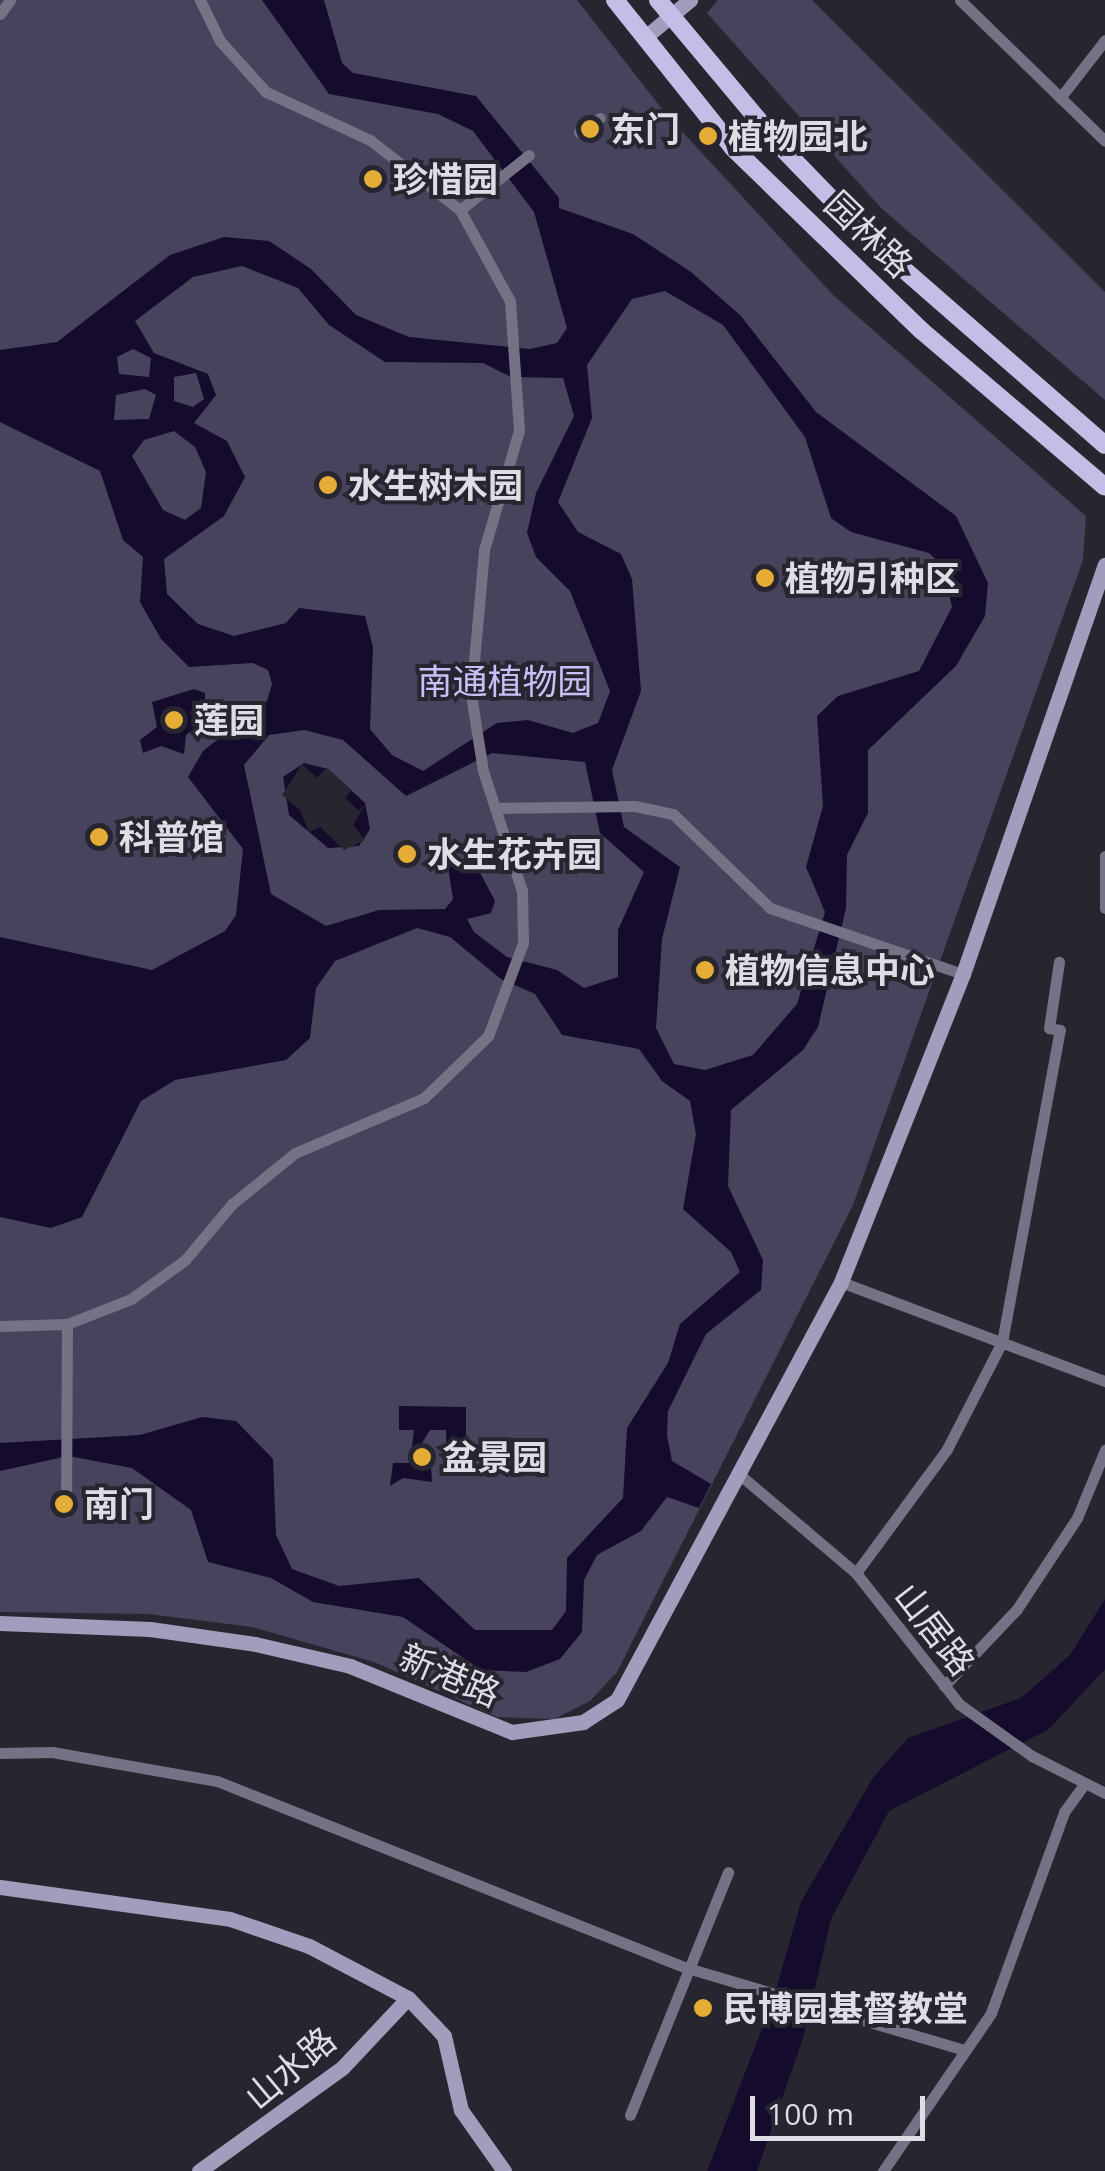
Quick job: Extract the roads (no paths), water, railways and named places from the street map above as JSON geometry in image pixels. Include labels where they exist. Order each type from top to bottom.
[{"type":"main road","name":"园林路","points":[[615,0],[734,148],[922,331],[1105,488]]},
{"type":"main road","name":"园林路","points":[[658,0],[878,247],[1105,445]]},
{"type":"street","points":[[0,14],[10,0]]},
{"type":"street","points":[[0,1326],[66,1324],[131,1299],[176,1268],[232,1204],[294,1153],[437,1089],[488,1036],[510,991],[520,952],[522,891],[483,770],[474,729],[475,606],[484,550],[514,465],[522,393],[516,333],[495,266],[460,210],[370,140],[266,92],[220,41],[200,0]]},
{"type":"street","points":[[644,38],[690,0]]},
{"type":"street","points":[[960,0],[1105,141]]},
{"type":"street","points":[[1060,98],[1105,40]]},
{"type":"street","points":[[579,132],[600,118]]},
{"type":"street","points":[[460,210],[527,157]]},
{"type":"street","name":"新港路","points":[[0,1623],[210,1635],[350,1666],[501,1729],[554,1730],[617,1700],[840,1282],[963,974],[1105,565]]},
{"type":"street","points":[[498,808],[634,806],[692,826],[745,891],[812,921],[963,974]]},
{"type":"street","points":[[1105,856],[1105,908]]},
{"type":"street","points":[[856,1572],[947,1449],[1002,1342],[1060,1030],[1049,1028],[1058,962]]},
{"type":"street","points":[[840,1282],[1105,1381]]},
{"type":"street","points":[[66,1324],[66,1512]]},
{"type":"street","points":[[944,1686],[1016,1609],[1077,1518],[1105,1450]]},
{"type":"street","name":"山居路","points":[[740,1474],[856,1572],[960,1704],[1032,1756],[1105,1794]]},
{"type":"street","points":[[0,1753],[52,1752],[217,1781],[684,1967],[816,2002],[961,2049]]},
{"type":"street","points":[[883,2171],[961,2049],[991,2012],[1064,1812],[1084,1784]]},
{"type":"street","points":[[630,2115],[684,1967],[728,1872]]},
{"type":"street","points":[[0,1887],[230,1919],[309,1946],[408,1998],[444,2036],[461,2110],[504,2171]]},
{"type":"street","name":"山水路","points":[[199,2171],[302,2101],[408,1998]]},
{"type":"place","name":"东门","points":[[590,129]]},
{"type":"place","name":"植物园北","points":[[708,136]]},
{"type":"place","name":"珍惜园","points":[[373,179]]},
{"type":"place","name":"水生树木园","points":[[328,485]]},
{"type":"place","name":"植物引种区","points":[[765,578]]},
{"type":"place","name":"莲园","points":[[174,720]]},
{"type":"place","name":"科普馆","points":[[99,837]]},
{"type":"place","name":"水生花卉园","points":[[407,854]]},
{"type":"place","name":"植物信息中心","points":[[705,970]]},
{"type":"place","name":"盆景园","points":[[422,1457]]},
{"type":"place","name":"南门","points":[[64,1504]]},
{"type":"place","name":"民博园基督教堂","points":[[703,2008]]},
{"type":"park label","name":"南通植物园","points":[[505,681]]}]
